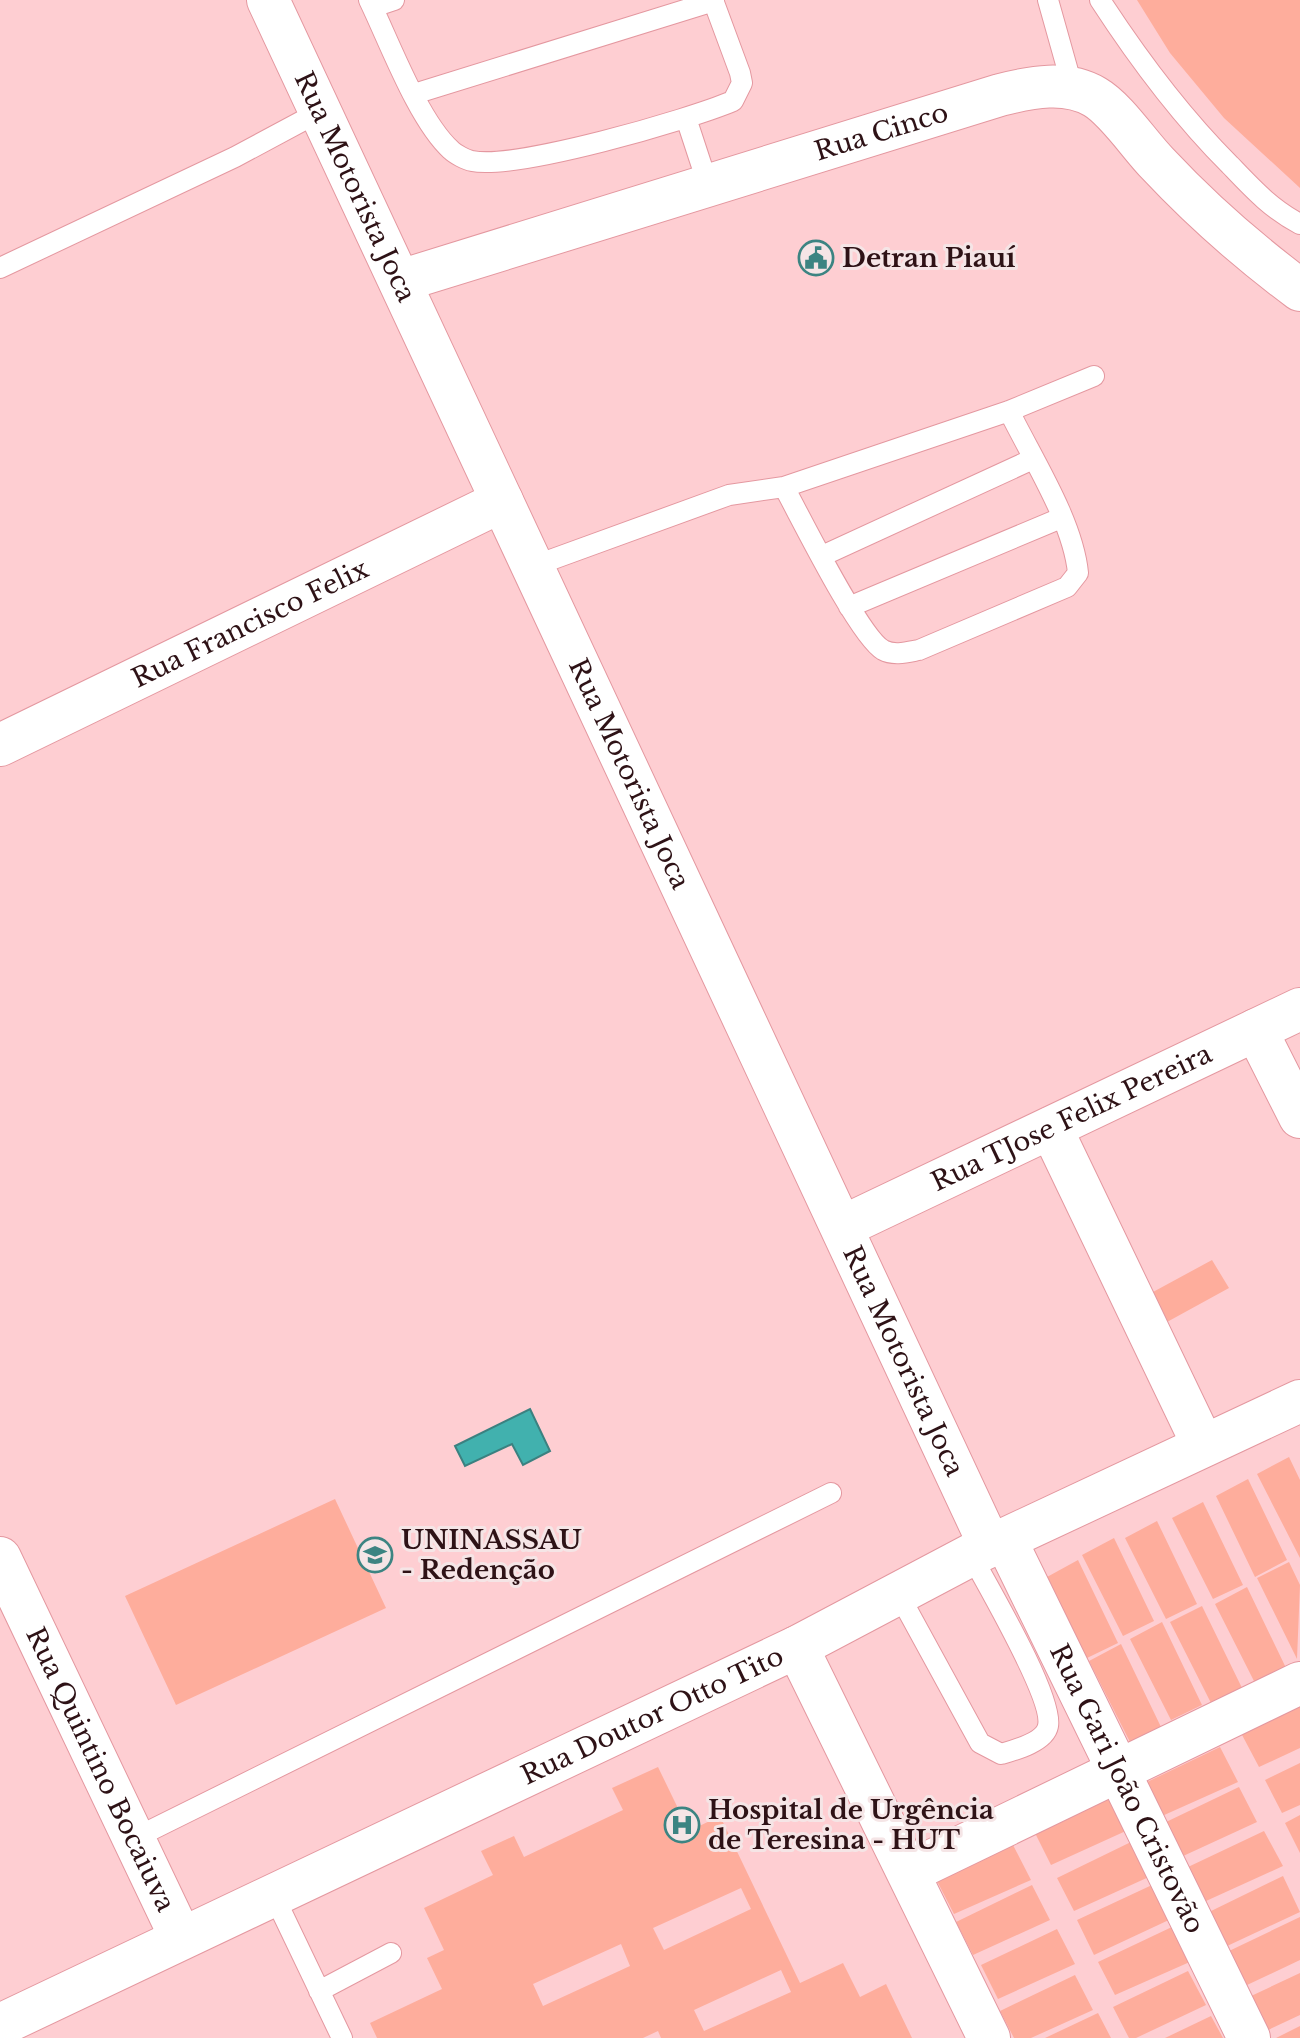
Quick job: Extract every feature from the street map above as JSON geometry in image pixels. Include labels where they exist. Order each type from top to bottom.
[{"type":"street","name":"Rua Motorista Joca","points":[[268,0],[989,1547]]},
{"type":"street","name":"Rua Cinco","points":[[400,281],[1000,95],[1039,86],[1073,89],[1098,99],[1200,207],[1253,255],[1300,290]]},
{"type":"street","name":"Rua Francisco Felix","points":[[0,745],[502,501]]},
{"type":"street","name":"Rua TJose Felix Pereira","points":[[842,1227],[1300,1009]]},
{"type":"street","points":[[1256,1030],[1300,1117]]},
{"type":"street","points":[[1051,1128],[1203,1445]]},
{"type":"street","name":"Rua Doutor Otto Tito","points":[[0,2025],[797,1647],[989,1547],[1300,1401]]},
{"type":"street","name":"Rua Gari João Cristovão","points":[[989,1547],[1118,1769],[1249,2038]]},
{"type":"street","name":"Rua Quintino Bocaiuva","points":[[0,1558],[181,1938]]},
{"type":"street","points":[[797,1647],[989,2038]]},
{"type":"street","points":[[909,1872],[1300,1683]]},
{"type":"lane","points":[[394,0],[371,3],[414,94],[451,151],[471,161],[527,157],[686,118],[733,101],[742,83],[714,1],[414,94]]},
{"type":"lane","points":[[1048,0],[1073,89]]},
{"type":"lane","points":[[1100,0],[1144,68],[1191,126],[1275,211],[1300,224]]},
{"type":"lane","points":[[0,268],[235,157],[319,112]]},
{"type":"lane","points":[[686,118],[708,185]]},
{"type":"lane","points":[[531,567],[729,495],[784,487],[1009,411],[1094,376]]},
{"type":"lane","points":[[784,487],[849,607],[882,650],[898,654],[933,644],[1067,587],[1078,573],[1077,555],[1009,411]]},
{"type":"lane","points":[[822,556],[1033,459]]},
{"type":"lane","points":[[849,607],[1061,518]]},
{"type":"lane","points":[[133,1839],[831,1493]]},
{"type":"lane","points":[[898,1593],[980,1743],[1001,1754],[1018,1749],[1044,1735],[1048,1726],[1044,1698],[989,1547]]},
{"type":"lane","points":[[273,1894],[342,2038]]},
{"type":"lane","points":[[319,1991],[391,1953]]},
{"type":"water","points":[[530,1409],[550,1451],[523,1465],[512,1444],[465,1466],[455,1446]]},
{"type":"building","points":[[1137,0],[1300,0],[1300,188],[1224,118],[1170,53]]},
{"type":"building","points":[[1212,1260],[1229,1288],[1167,1322],[1153,1292]]},
{"type":"building","points":[[1289,1457],[1300,1480],[1300,1558],[1257,1474]]},
{"type":"building","points":[[1248,1479],[1287,1560],[1255,1577],[1216,1496]]},
{"type":"building","points":[[335,1499],[386,1608],[176,1705],[125,1596]]},
{"type":"building","points":[[1203,1502],[1243,1585],[1213,1599],[1172,1518]]},
{"type":"building","points":[[1157,1521],[1197,1604],[1166,1619],[1125,1538]]},
{"type":"building","points":[[1114,1538],[1154,1621],[1123,1636],[1082,1555]]},
{"type":"building","points":[[1078,1560],[1118,1643],[1087,1658],[1047,1577]]},
{"type":"building","points":[[1289,1562],[1300,1585],[1297,1659],[1257,1578]]},
{"type":"building","points":[[1247,1587],[1287,1670],[1256,1685],[1215,1604]]},
{"type":"building","points":[[1202,1606],[1242,1688],[1211,1703],[1170,1622]]},
{"type":"building","points":[[1162,1622],[1202,1705],[1171,1720],[1130,1639]]},
{"type":"building","points":[[1121,1644],[1161,1727],[1130,1742],[1089,1661]]},
{"type":"building","points":[[1300,1705],[1300,1748],[1259,1767],[1241,1733]]},
{"type":"building","points":[[1220,1747],[1238,1782],[1162,1816],[1145,1783]]},
{"type":"building","points":[[1300,1763],[1300,1805],[1282,1813],[1265,1780]]},
{"type":"building","points":[[658,1767],[689,1831],[720,1816],[800,1983],[843,1963],[860,1997],[886,1984],[912,2038],[661,2038],[658,2031],[643,2038],[377,2038],[370,2023],[442,1989],[427,1958],[444,1950],[424,1908],[493,1875],[481,1851],[514,1836],[524,1857],[623,1810],[612,1788]],"holes":[[[741,1888],[751,1909],[664,1950],[653,1928]],[[621,1944],[630,1966],[543,2006],[533,1984]],[[781,1970],[791,1992],[704,2031],[694,2010]]]},
{"type":"building","points":[[1239,1787],[1257,1822],[1181,1857],[1164,1823]]},
{"type":"building","points":[[1110,1795],[1128,1830],[1051,1865],[1034,1831]]},
{"type":"building","points":[[1300,1815],[1300,1853],[1285,1823]]},
{"type":"building","points":[[1264,1831],[1283,1866],[1206,1901],[1188,1867]]},
{"type":"building","points":[[1133,1841],[1151,1876],[1074,1911],[1057,1878]]},
{"type":"building","points":[[1013,1845],[1031,1880],[954,1914],[937,1881]]},
{"type":"building","points":[[1283,1876],[1300,1912],[1225,1947],[1207,1913]]},
{"type":"building","points":[[1032,1885],[1050,1920],[973,1955],[956,1922]]},
{"type":"building","points":[[1152,1885],[1171,1919],[1094,1955],[1077,1920]]},
{"type":"building","points":[[1300,1917],[1300,1960],[1247,1985],[1229,1951]]},
{"type":"building","points":[[1174,1926],[1192,1961],[1115,1995],[1098,1962]]},
{"type":"building","points":[[1057,1929],[1075,1964],[998,1999],[981,1965]]},
{"type":"building","points":[[1188,1971],[1206,2005],[1136,2038],[1129,2038],[1113,2007]]},
{"type":"building","points":[[1300,1973],[1300,2015],[1266,2031],[1249,1997]]},
{"type":"building","points":[[1075,1975],[1093,2010],[1031,2038],[1014,2038],[1000,2011]]},
{"type":"building","points":[[1098,2013],[1111,2038],[1045,2038]]},
{"type":"building","points":[[1211,2016],[1223,2038],[1165,2038]]},
{"type":"building","points":[[1300,2026],[1300,2038],[1276,2038]]},
{"type":"place","name":"Detran Piauí","points":[[816,258]]},
{"type":"place","name":"UNINASSAU - Redenção","points":[[375,1555]]},
{"type":"place","name":"Hospital de Urgência de Teresina - HUT","points":[[682,1825]]}]
